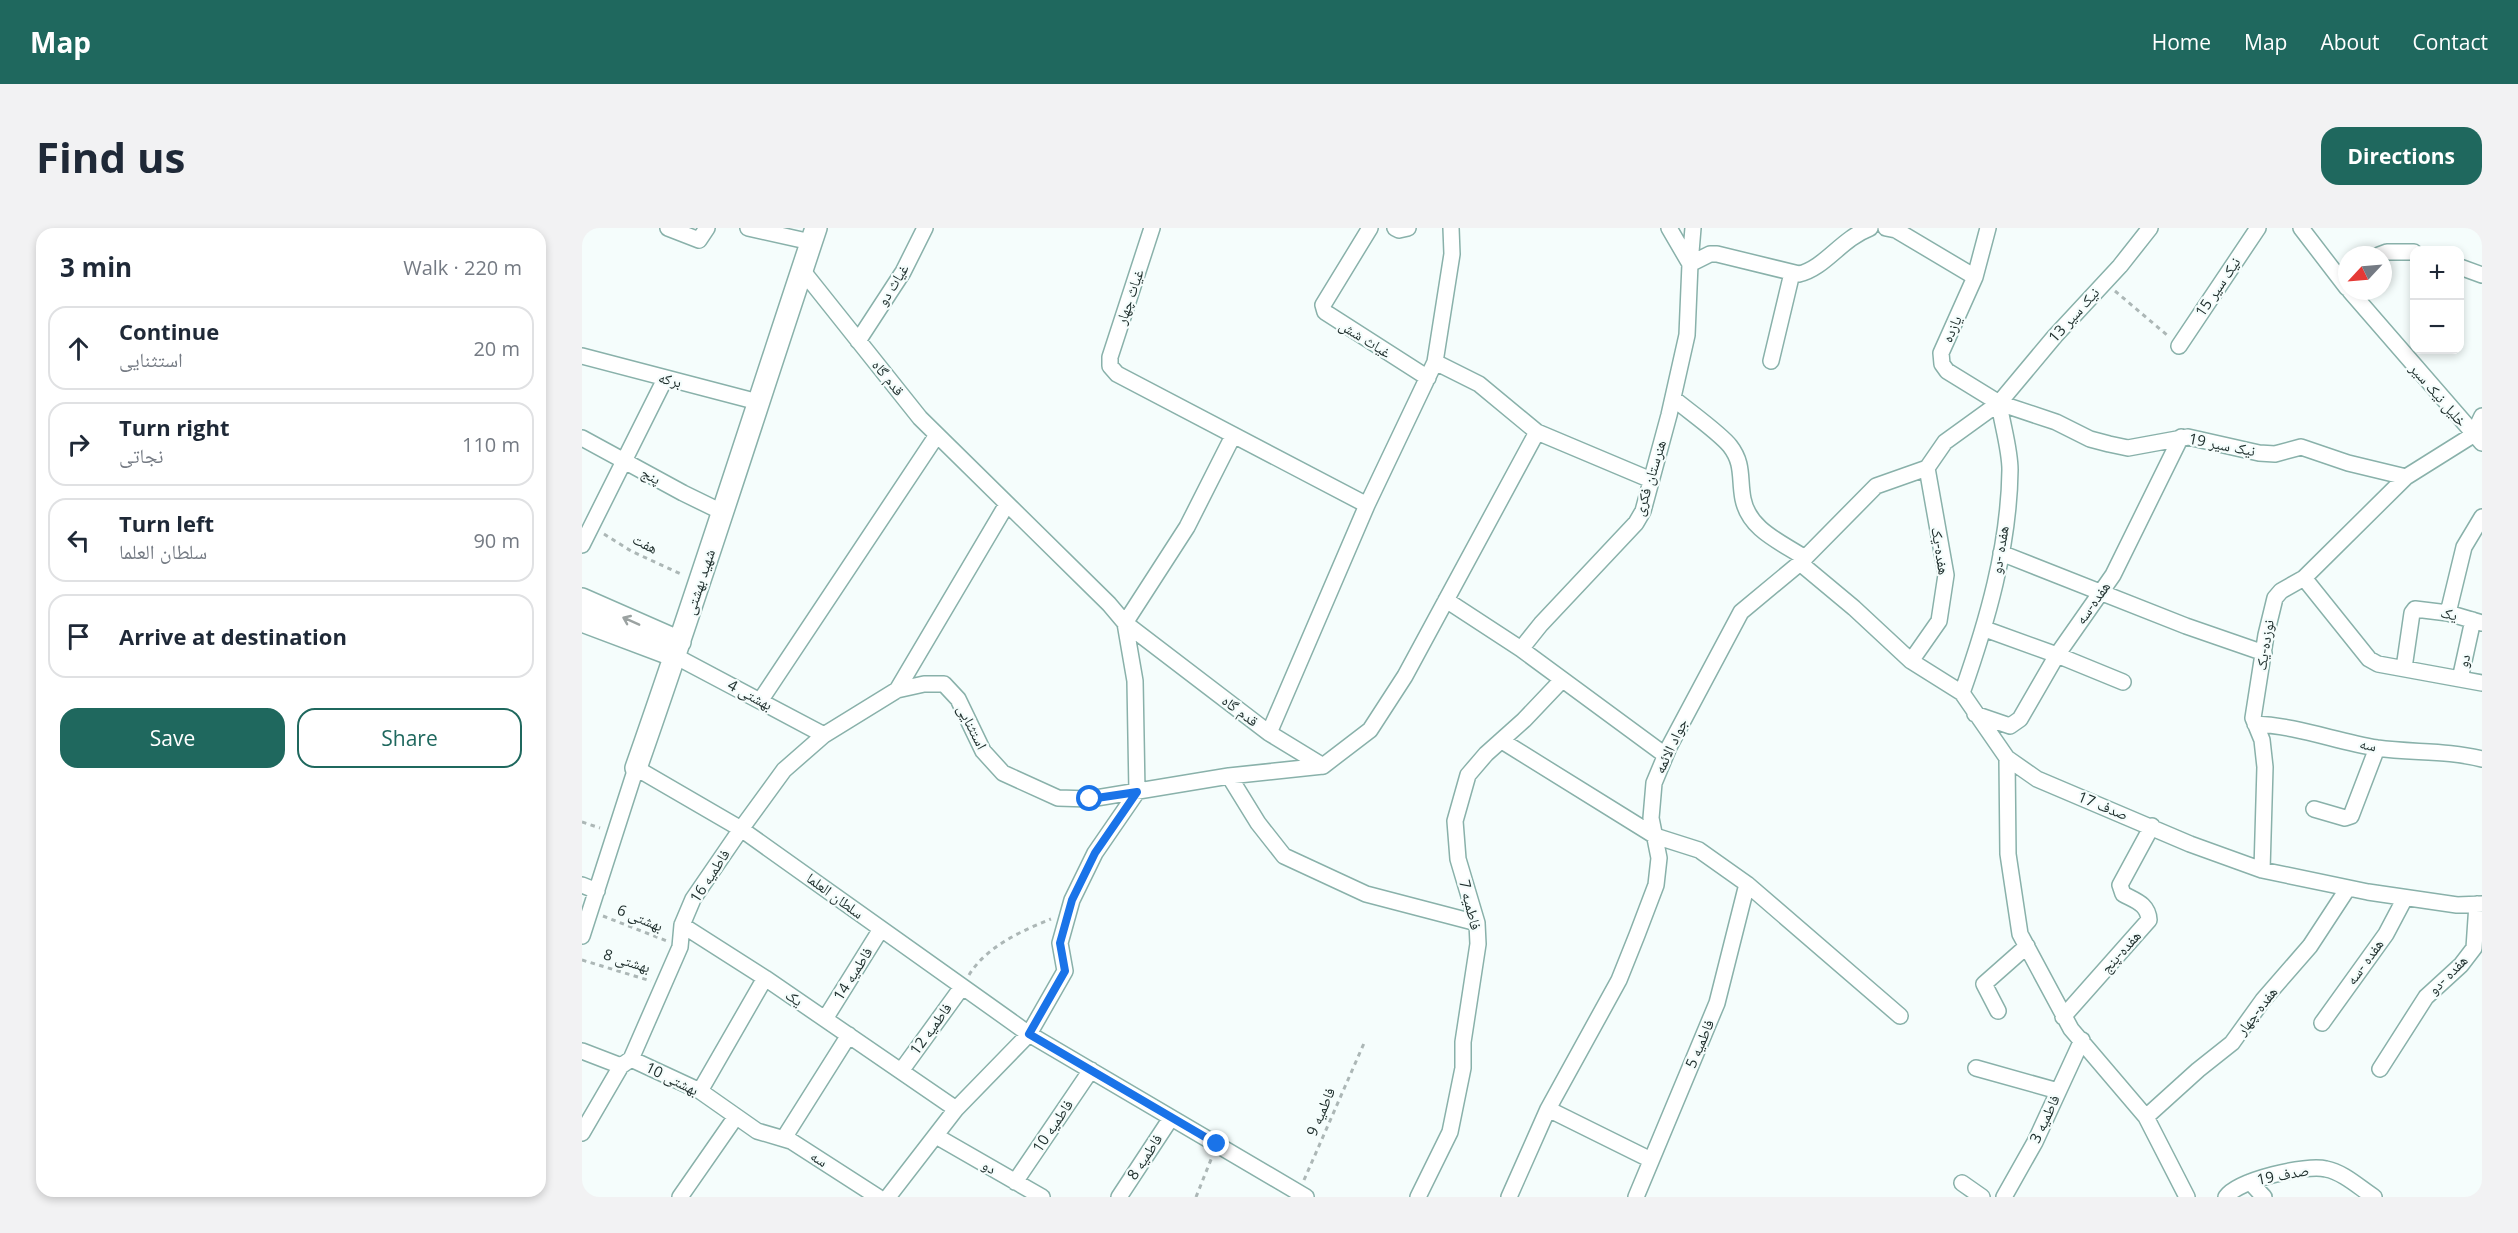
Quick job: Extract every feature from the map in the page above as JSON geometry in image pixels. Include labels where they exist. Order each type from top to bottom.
[{"type":"street","points":[[668,228],[699,240],[707,228]]},
{"type":"street","points":[[748,228],[813,235]]},
{"type":"street","name":"غیاث دو","points":[[858,341],[903,272],[925,228]]},
{"type":"street","name":"غیاث چهار","points":[[1152,228],[1110,357],[1110,366],[1117,374],[1233,436]]},
{"type":"street","name":"غیاث شش","points":[[1370,228],[1323,305],[1325,312],[1428,378]]},
{"type":"street","points":[[1395,228],[1399,230],[1408,228]]},
{"type":"street","points":[[1269,734],[1367,505],[1435,362],[1452,254],[1451,228]]},
{"type":"street","points":[[1669,228],[1690,264],[1710,254],[1717,254],[1799,274],[1810,271],[1854,234],[1870,228]]},
{"type":"street","name":"هنرستان فکری","points":[[1521,649],[1541,624],[1636,523],[1643,511],[1687,335],[1693,228]]},
{"type":"street","points":[[1886,228],[1906,235],[1975,277]]},
{"type":"street","name":"یازده","points":[[1988,228],[1975,277],[1941,353],[1942,363],[1947,371],[1999,403]]},
{"type":"street","name":"نیک سیر 13","points":[[1999,403],[2150,228]]},
{"type":"street","name":"نیک سیر 15","points":[[2179,346],[2258,228]]},
{"type":"street","name":"خلیل نیک سیر","points":[[2301,228],[2338,275]]},
{"type":"street","name":"شهید بهشتی","points":[[582,936],[636,768],[701,583],[813,235]]},
{"type":"street","points":[[2392,252],[2410,252]]},
{"type":"street","points":[[2464,268],[2482,275]]},
{"type":"street","name":"قدم گاه","points":[[802,270],[920,418],[1109,604],[1125,623],[1269,734],[1323,766]]},
{"type":"street","points":[[1771,360],[1792,273]]},
{"type":"street","name":"خلیل نیک سیر","points":[[2359,300],[2478,439]]},
{"type":"street","name":"برکه","points":[[582,356],[758,402]]},
{"type":"street","points":[[1435,362],[1479,384],[1537,432],[1651,480]]},
{"type":"street","points":[[582,545],[665,379]]},
{"type":"street","name":"صدف 17","points":[[1673,398],[1730,445],[1742,475],[1743,500],[1748,515],[1756,527],[1802,560],[1911,661],[1962,693],[2007,758],[2037,779],[2190,844],[2262,870],[2405,898],[2457,904],[2480,904]]},
{"type":"street","points":[[1927,468],[1945,442],[1999,403]]},
{"type":"street","name":"نیک سیر 19","points":[[1999,403],[2056,422],[2090,439],[2128,448],[2181,437],[2259,453],[2275,454],[2301,447],[2348,463],[2406,477]]},
{"type":"street","name":"هفده -دو","points":[[1962,693],[1984,629],[2001,553],[2010,469],[1999,403]]},
{"type":"street","points":[[2406,477],[2478,439],[2482,416]]},
{"type":"street","points":[[1323,766],[1370,730],[1405,676],[1537,432]]},
{"type":"street","points":[[760,700],[937,435]]},
{"type":"street","points":[[888,1197],[956,1109],[1029,1034],[1065,971],[1060,943],[1069,911],[1095,853],[1137,792],[1135,681],[1125,623],[1187,527],[1233,436],[1367,505]]},
{"type":"street","name":"هفده-سه","points":[[1975,714],[2010,726],[2016,723],[2057,655],[2113,575],[2181,437]]},
{"type":"street","name":"پنج","points":[[582,438],[722,512]]},
{"type":"street","name":"جواد الائمه","points":[[1509,1197],[1548,1109],[1618,980],[1656,885],[1659,858],[1651,818],[1654,783],[1665,755],[1741,612],[1802,560],[1876,486],[1927,468]]},
{"type":"street","name":"هفده-یک","points":[[1911,661],[1939,621],[1946,575],[1927,468]]},
{"type":"street","name":"نوزده-یک","points":[[2262,870],[2265,767],[2262,740],[2253,718],[2274,598],[2281,591],[2304,578],[2406,477]]},
{"type":"street","points":[[897,690],[1007,504]]},
{"type":"street","points":[[2448,613],[2464,547],[2482,517]]},
{"type":"street","points":[[2001,553],[2186,626],[2264,653]]},
{"type":"street","points":[[2304,578],[2369,658],[2378,664],[2460,679]]},
{"type":"street","points":[[582,599],[678,649]]},
{"type":"street","points":[[1446,600],[1521,649],[1665,755]]},
{"type":"street","name":"یک","points":[[2404,668],[2412,613],[2415,609],[2448,613],[2477,621]]},
{"type":"street","name":"دو","points":[[2477,621],[2460,679],[2482,683]]},
{"type":"street","points":[[583,625],[678,649]]},
{"type":"street","points":[[1984,629],[2057,655],[2122,682]]},
{"type":"street","name":"بهشتی 4","points":[[678,649],[760,700],[824,735]]},
{"type":"street","name":"فاطمیه 7","points":[[1418,1197],[1450,1132],[1463,1068],[1463,1042],[1478,944],[1477,923],[1458,859],[1455,821],[1468,775],[1486,754],[1502,741],[1562,680]]},
{"type":"street","name":"استثنایی","points":[[741,829],[784,771],[824,735],[897,690],[924,684],[945,684],[958,699],[983,752],[1003,773],[1058,798],[1090,799],[1229,776],[1323,766]]},
{"type":"street","name":"سه","points":[[2255,724],[2304,729],[2377,748],[2462,754],[2482,759]]},
{"type":"street","points":[[1502,741],[1655,836],[1699,850],[1747,885],[1900,1016]]},
{"type":"street","points":[[2314,809],[2345,818],[2351,816],[2377,748]]},
{"type":"street","points":[[2007,758],[2008,854],[2020,934],[2063,1017],[2146,1117],[2187,1197]]},
{"type":"street","name":"سلطان العلما","points":[[636,768],[741,829],[1029,1034],[1303,1195]]},
{"type":"street","points":[[1229,776],[1258,823],[1284,856],[1366,894],[1477,923]]},
{"type":"street","name":"هفده-پنج","points":[[2063,1017],[2141,931],[2148,920],[2145,906],[2123,894],[2120,885],[2152,826]]},
{"type":"street","name":"فاطمیه 16","points":[[682,925],[693,899],[741,829]]},
{"type":"street","points":[[582,885],[597,891]]},
{"type":"street","name":"فاطمیه 5","points":[[1636,1197],[1717,1003],[1747,885]]},
{"type":"street","name":"هفده-چهار","points":[[2146,1117],[2232,1043],[2263,1000],[2310,946],[2348,888]]},
{"type":"street","name":"هفده -سه","points":[[2322,1023],[2386,933],[2405,898]]},
{"type":"street","name":"هفده -دو","points":[[2380,1070],[2426,997],[2461,965],[2474,948],[2480,904]]},
{"type":"street","points":[[582,1133],[626,1063],[664,985],[680,947],[682,925]]},
{"type":"street","name":"یک","points":[[682,925],[765,978],[956,1109]]},
{"type":"street","name":"فاطمیه 14","points":[[825,1019],[881,929]]},
{"type":"street","points":[[1998,1011],[1984,984],[2027,946]]},
{"type":"street","points":[[700,1091],[765,978]]},
{"type":"street","name":"فاطمیه 12","points":[[901,1071],[962,987]]},
{"type":"street","points":[[784,1138],[849,1035]]},
{"type":"street","name":"فاطمیه 3","points":[[2004,1197],[2035,1142],[2082,1040]]},
{"type":"street","name":"بهشتی 10","points":[[582,1051],[626,1063],[700,1091],[735,1118],[757,1131]]},
{"type":"street","points":[[1976,1068],[2058,1091]]},
{"type":"street","name":"فاطمیه 10","points":[[1015,1182],[1091,1070]]},
{"type":"street","points":[[1548,1109],[1651,1160]]},
{"type":"street","points":[[680,1197],[735,1118]]},
{"type":"street","name":"فاطمیه 8","points":[[1119,1197],[1172,1118]]},
{"type":"street","name":"سه","points":[[757,1131],[784,1138],[878,1197]]},
{"type":"street","name":"دو","points":[[936,1136],[1042,1197]]},
{"type":"street","name":"صدف 19","points":[[2226,1197],[2233,1189],[2268,1176],[2326,1168],[2374,1197]]},
{"type":"street","points":[[2250,1182],[2264,1197]]},
{"type":"street","points":[[1962,1183],[1982,1197]]},
{"type":"path","points":[[2104,282],[2179,346]]},
{"type":"path","name":"هفت","points":[[592,526],[630,551],[701,583]]},
{"type":"path","points":[[582,822],[616,833]]},
{"type":"path","name":"بهشتی 6","points":[[590,911],[680,947]]},
{"type":"path","points":[[962,987],[976,963],[1017,933],[1069,911]]},
{"type":"path","name":"بهشتی 8","points":[[582,960],[664,985]]},
{"type":"path","name":"فاطمیه 9","points":[[1303,1195],[1365,1041]]},
{"type":"path","points":[[1196,1197],[1217,1144]]},
{"type":"route","points":[[1090,799],[1137,792],[1095,853],[1072,900],[1060,943],[1065,971],[1029,1034],[1217,1144]]}]
